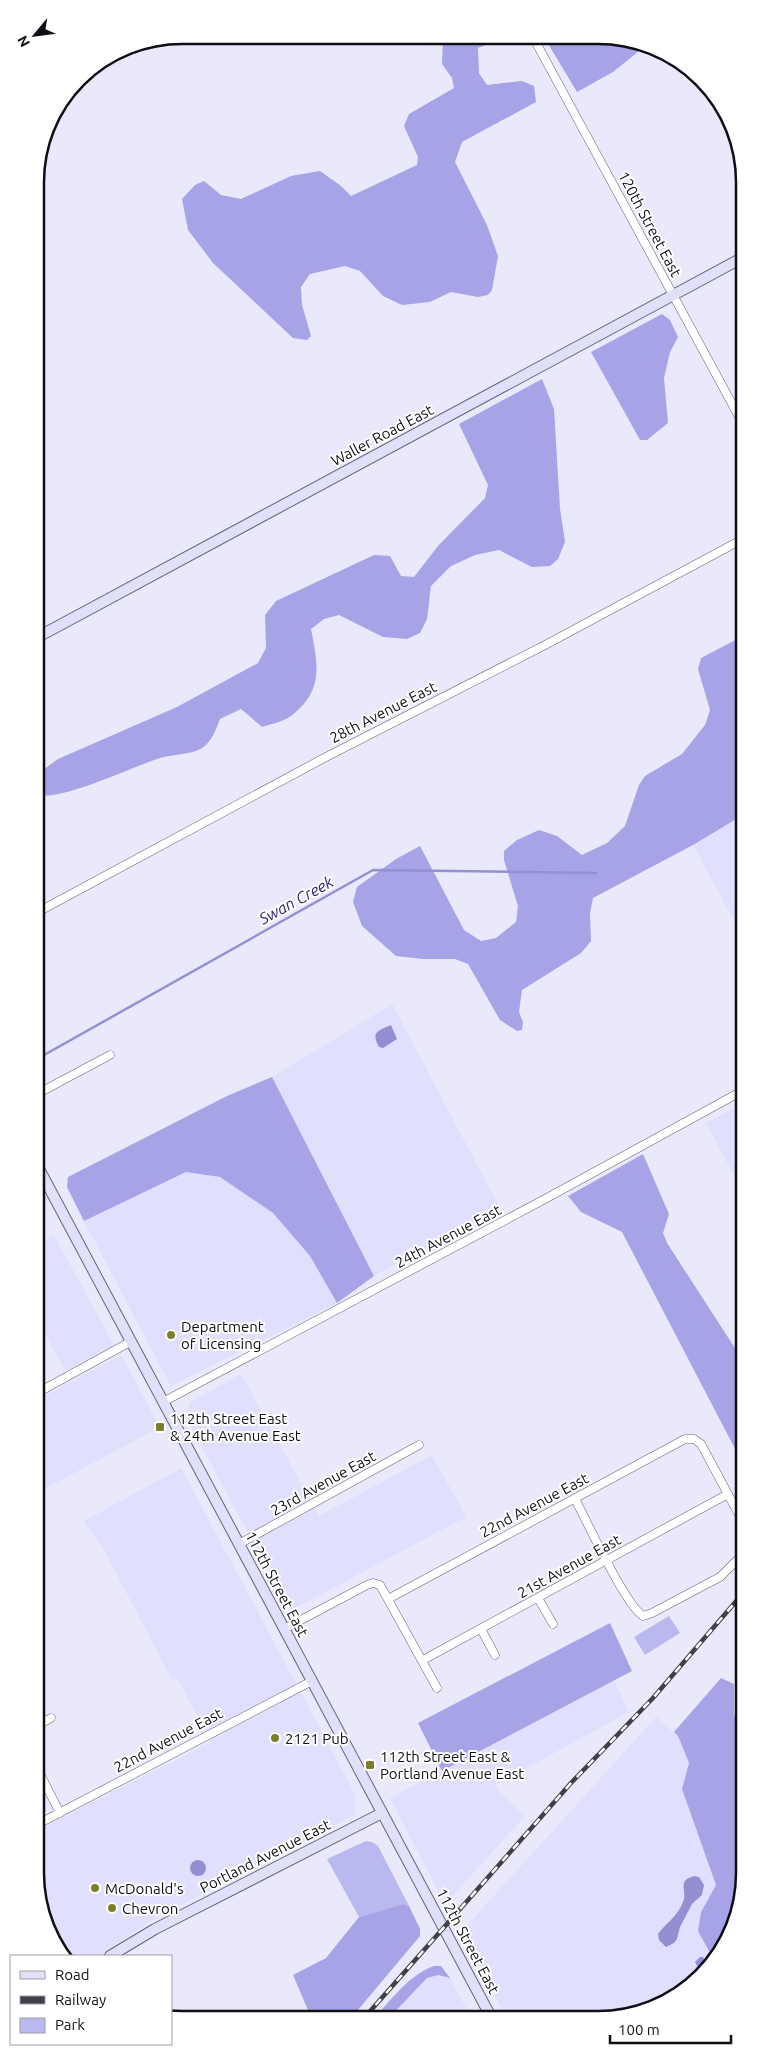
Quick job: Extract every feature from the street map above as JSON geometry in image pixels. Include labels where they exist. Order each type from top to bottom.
[{"type":"main road","name":"Waller Road East","points":[[44,634],[736,261]]},
{"type":"main road","name":"112th Street East","points":[[44,1178],[488,2011]]},
{"type":"main road","name":"Portland Avenue East","points":[[112,1955],[155,1929],[382,1813]]},
{"type":"street","name":"120th Street East","points":[[537,44],[736,413]]},
{"type":"street","name":"28th Avenue East","points":[[44,909],[326,757],[547,644],[736,542]]},
{"type":"street","points":[[44,1090],[110,1055]]},
{"type":"street","name":"24th Avenue East","points":[[163,1402],[545,1199],[736,1094]]},
{"type":"street","points":[[44,1389],[130,1342]]},
{"type":"street","name":"22nd Avenue East","points":[[388,1600],[685,1439],[694,1440],[701,1444],[728,1494]]},
{"type":"street","name":"23rd Avenue East","points":[[239,1544],[419,1445]]},
{"type":"street","points":[[728,1494],[736,1509]]},
{"type":"street","name":"21st Avenue East","points":[[422,1660],[481,1630],[728,1494]]},
{"type":"street","points":[[575,1499],[632,1605],[643,1616],[720,1577],[736,1560]]},
{"type":"street","points":[[284,1629],[367,1585],[377,1584],[382,1587],[437,1688]]},
{"type":"street","points":[[538,1598],[553,1624]]},
{"type":"street","points":[[481,1630],[495,1655]]},
{"type":"street","name":"22nd Avenue East","points":[[44,1821],[312,1681]]},
{"type":"street","points":[[44,1722],[51,1718]]},
{"type":"street","points":[[44,1781],[60,1812]]},
{"type":"shaded area","points":[[443,44],[488,44],[478,48],[479,73],[487,85],[522,81],[534,86],[536,102],[462,142],[455,162],[487,225],[498,256],[492,290],[488,295],[478,297],[451,292],[430,302],[402,305],[383,296],[360,271],[345,266],[310,274],[301,287],[302,305],[311,336],[307,340],[293,338],[213,263],[188,230],[182,199],[195,185],[204,181],[221,195],[241,199],[291,176],[320,171],[341,186],[351,196],[417,165],[418,157],[404,126],[409,114],[454,88],[452,78],[442,64]]},
{"type":"shaded area","points":[[548,44],[607,44],[640,50],[613,72],[577,92]]},
{"type":"shaded area","points":[[662,314],[670,320],[678,337],[670,352],[664,378],[668,423],[647,440],[640,440],[591,352]]},
{"type":"shaded area","points":[[542,379],[554,409],[560,509],[565,542],[558,559],[550,566],[532,567],[499,550],[475,555],[451,566],[431,586],[427,619],[420,633],[407,639],[383,637],[339,615],[324,619],[311,629],[316,666],[314,687],[302,707],[288,718],[262,727],[241,709],[220,719],[211,739],[198,750],[162,757],[79,789],[44,796],[44,769],[58,759],[177,707],[258,663],[266,648],[265,615],[276,601],[374,555],[390,556],[401,576],[414,577],[438,546],[485,498],[488,485],[459,424]]},
{"type":"shaded area","points":[[736,640],[736,819],[693,845],[593,898],[590,913],[591,941],[581,953],[522,990],[519,1012],[523,1022],[522,1030],[517,1031],[500,1020],[468,964],[455,959],[423,959],[396,956],[362,926],[353,902],[357,887],[396,859],[420,846],[464,930],[481,941],[496,938],[516,922],[518,906],[504,860],[504,851],[517,840],[539,830],[557,836],[582,855],[607,843],[625,826],[639,785],[645,776],[682,754],[705,725],[710,710],[698,669],[701,658]]},
{"type":"shaded area","points":[[736,810],[736,924],[688,836]]},
{"type":"shaded area","points":[[392,1004],[500,1208],[374,1276],[272,1077]]},
{"type":"shaded area","points":[[391,1025],[397,1039],[383,1048],[379,1047],[376,1038],[377,1033]]},
{"type":"shaded area","points":[[272,1077],[374,1276],[337,1303],[310,1256],[273,1213],[220,1177],[186,1172],[84,1221],[67,1187],[68,1177],[227,1096]]},
{"type":"shaded area","points":[[736,1107],[736,1179],[706,1123]]},
{"type":"shaded area","points":[[643,1154],[669,1214],[663,1233],[667,1243],[736,1350],[736,1451],[622,1232],[581,1212],[568,1196]]},
{"type":"shaded area","points":[[186,1172],[220,1177],[273,1213],[310,1256],[337,1303],[171,1386],[84,1221]]},
{"type":"shaded area","points":[[54,1235],[114,1345],[65,1371],[44,1332],[44,1241]]},
{"type":"shaded area","points":[[121,1355],[160,1427],[44,1489],[44,1396]]},
{"type":"shaded area","points":[[241,1374],[319,1516],[432,1455],[466,1517],[290,1611],[186,1417],[189,1403]]},
{"type":"shaded area","points":[[181,1468],[356,1796],[354,1815],[156,1918],[100,1955],[71,1955],[58,1934],[46,1900],[44,1827],[211,1742],[177,1678],[172,1680],[104,1550],[84,1521]]},
{"type":"shaded area","points":[[610,1623],[632,1671],[442,1771],[418,1723]]},
{"type":"shaded area","points":[[721,1678],[734,1684],[734,1715],[736,1717],[736,1882],[732,1909],[726,1926],[710,1953],[698,1931],[701,1912],[716,1885],[682,1789],[689,1763],[678,1736],[674,1732]]},
{"type":"shaded area","points":[[614,1680],[629,1712],[494,1786],[525,1816],[445,1904],[390,1798]]},
{"type":"shaded area","points":[[656,1717],[678,1736],[689,1763],[682,1789],[716,1885],[701,1912],[698,1931],[710,1953],[689,1977],[667,1993],[651,2001],[625,2009],[607,2011],[503,2011],[461,1932]]},
{"type":"shaded area","points":[[198,1860],[204,1862],[206,1868],[204,1874],[198,1876],[192,1874],[190,1868],[192,1862]]},
{"type":"shaded area","points":[[694,1876],[699,1877],[704,1885],[702,1895],[692,1904],[680,1927],[677,1939],[666,1947],[659,1940],[658,1934],[681,1907],[684,1898],[685,1880]]},
{"type":"shaded area","points":[[403,1904],[409,1906],[420,1929],[420,1936],[357,2011],[308,2011],[293,1975],[326,1958],[359,1917]]},
{"type":"shaded area","points":[[700,1957],[703,1957],[705,1960],[698,1968],[695,1962]]},
{"type":"shaded area","points":[[434,1966],[441,1966],[450,1978],[438,1975],[427,1978],[396,2011],[380,2011],[409,1981]]},
{"type":"shaded area","points":[[438,1975],[450,1978],[468,2011],[396,2011],[427,1978]]},
{"type":"green space","points":[[669,1616],[680,1633],[645,1655],[634,1637]]},
{"type":"green space","points":[[366,1841],[378,1846],[409,1906],[403,1904],[359,1917],[327,1859]]},
{"type":"waterway","name":"Swan Creek","points":[[44,1055],[373,870],[596,873]]},
{"type":"railway","points":[[370,2011],[571,1783],[653,1698],[736,1601]]},
{"type":"place","name":"Department of Licensing","points":[[171,1335]]},
{"type":"place","name":"112th Street East & 24th Avenue East","points":[[160,1427]]},
{"type":"place","name":"2121 Pub","points":[[275,1738]]},
{"type":"place","name":"112th Street East & Portland Avenue East","points":[[370,1765]]},
{"type":"place","name":"McDonald's","points":[[95,1888]]},
{"type":"place","name":"Chevron","points":[[112,1908]]}]
